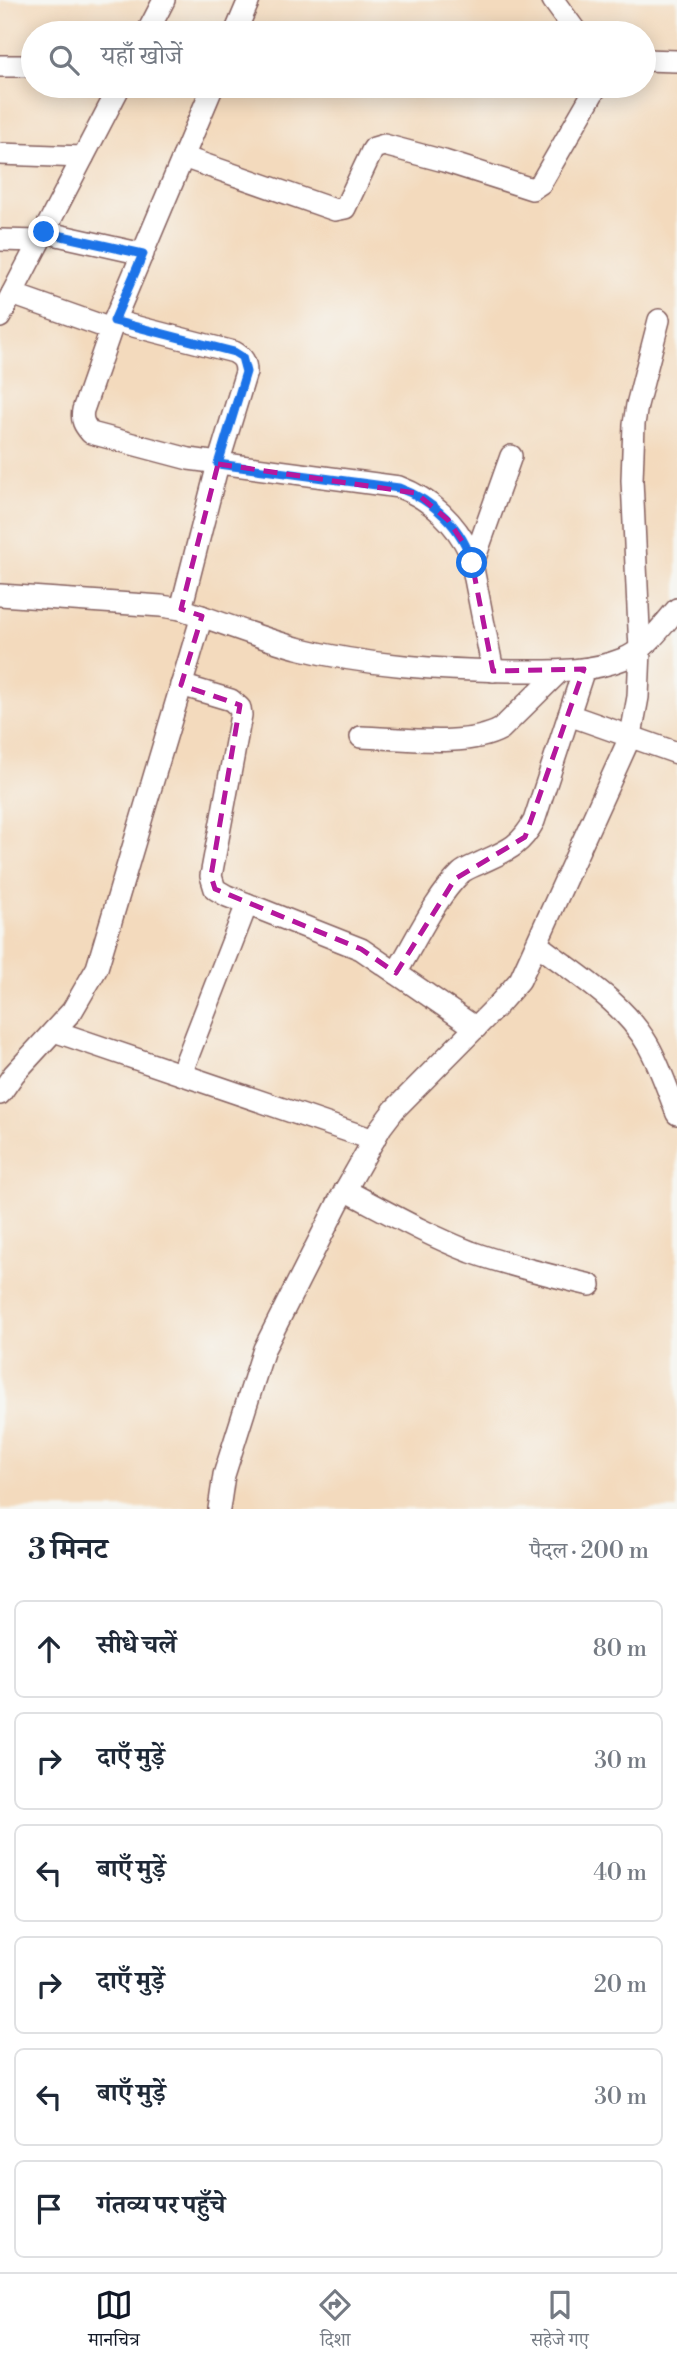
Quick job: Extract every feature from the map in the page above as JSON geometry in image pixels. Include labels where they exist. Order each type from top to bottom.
[{"type":"street","points":[[153,21],[164,0]]},
{"type":"street","points":[[240,21],[248,0]]},
{"type":"street","points":[[553,0],[568,21]]},
{"type":"street","points":[[656,60],[677,61]]},
{"type":"street","points":[[0,65],[21,66]]},
{"type":"street","points":[[0,317],[114,98]]},
{"type":"street","points":[[208,98],[113,325],[83,410],[84,426],[91,433],[142,448],[218,464],[399,488],[416,494],[448,520],[464,540],[472,563],[493,671]]},
{"type":"street","points":[[183,157],[335,210],[345,208],[372,151],[384,145],[532,189],[541,183],[590,98]]},
{"type":"street","points":[[0,154],[83,156]]},
{"type":"street","points":[[0,240],[42,236],[143,254]]},
{"type":"street","points":[[12,294],[113,325],[234,352],[242,357],[246,372],[218,464],[181,610]]},
{"type":"street","points":[[219,1509],[224,1475],[264,1349],[345,1190],[381,1127],[407,1095],[476,1028],[520,980],[631,735],[638,697],[640,650],[632,450],[637,405],[659,320]]},
{"type":"street","points":[[472,563],[511,456]]},
{"type":"street","points":[[0,595],[137,604],[181,610],[297,648],[343,657],[392,665],[493,671],[584,669],[624,659],[640,650],[677,610]]},
{"type":"street","points":[[0,1094],[14,1074],[72,1011],[97,968],[202,616]]},
{"type":"street","points":[[396,973],[455,879],[465,870],[516,846],[525,837],[534,821],[584,669]]},
{"type":"street","points":[[361,737],[464,740],[490,735],[501,729],[560,671]]},
{"type":"street","points":[[181,685],[231,700],[240,708],[241,715],[211,876],[212,884],[219,893],[361,949],[476,1028]]},
{"type":"street","points":[[569,715],[677,753]]},
{"type":"street","points":[[181,1074],[247,904]]},
{"type":"street","points":[[537,944],[612,1002],[638,1031],[649,1046],[677,1114]]},
{"type":"street","points":[[54,1031],[374,1140]]},
{"type":"street","points":[[345,1190],[420,1230],[471,1252],[590,1285]]},
{"type":"highlighted area","points":[[218,464],[416,493],[448,520],[470,553],[493,671],[584,669],[525,837],[455,879],[396,973],[361,949],[215,889],[211,876],[240,705],[181,685],[202,616],[181,609]]},
{"type":"route","points":[[44,232],[143,254],[114,321],[234,352],[242,357],[246,372],[218,464],[399,488],[416,494],[448,520],[464,540],[472,563]]}]
